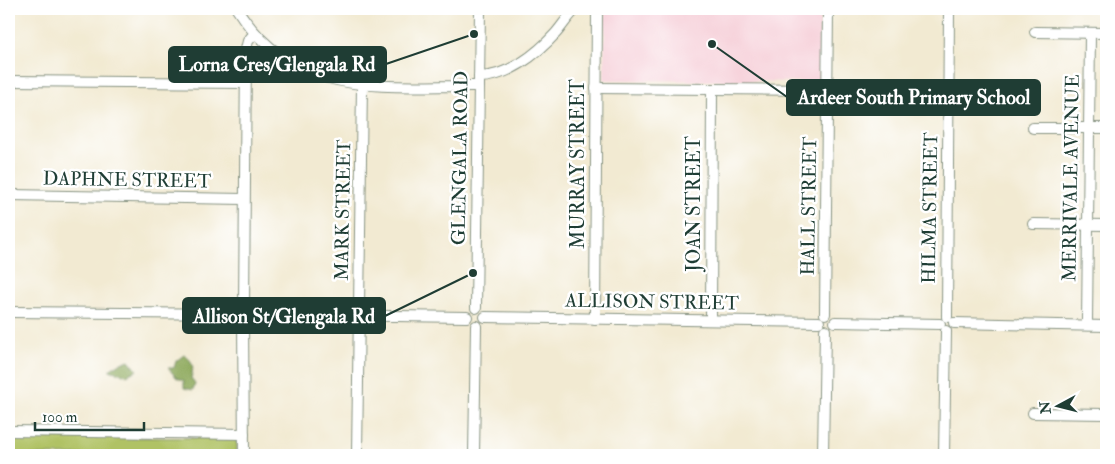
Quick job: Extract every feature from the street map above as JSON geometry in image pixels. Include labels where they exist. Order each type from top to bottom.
[{"type":"street","points":[[237,9],[255,33],[275,52],[310,73],[333,80],[362,85],[479,81],[525,60],[554,35],[576,9]]},
{"type":"street","name":"GLENGALA ROAD","points":[[476,308],[480,9]]},
{"type":"street","points":[[592,9],[597,9]]},
{"type":"street","name":"MURRAY STREET","points":[[595,320],[597,9]]},
{"type":"street","name":"HALL STREET","points":[[823,455],[828,9]]},
{"type":"street","name":"HILMA STREET","points":[[944,455],[947,324],[949,9]]},
{"type":"street","points":[[1035,32],[1106,33]]},
{"type":"street","points":[[244,455],[246,49],[248,42],[255,33]]},
{"type":"street","name":"MERRIVALE AVENUE","points":[[1087,324],[1090,33]]},
{"type":"street","points":[[9,81],[246,83]]},
{"type":"street","name":"MARK STREET","points":[[357,455],[362,85]]},
{"type":"street","points":[[596,88],[828,90]]},
{"type":"street","name":"JOAN STREET","points":[[711,320],[712,89]]},
{"type":"street","points":[[1033,128],[1106,128]]},
{"type":"street","name":"DAPHNE STREET","points":[[9,195],[244,199]]},
{"type":"street","points":[[1033,224],[1106,225]]},
{"type":"street","points":[[476,308],[482,311],[485,317],[482,324],[476,326],[470,324],[467,317],[470,311],[476,308]]},
{"type":"street","points":[[9,312],[467,317]]},
{"type":"street","name":"ALLISON STREET","points":[[485,317],[823,322]]},
{"type":"street","points":[[823,322],[830,329],[835,322],[1087,324],[1106,326]]},
{"type":"street","points":[[474,455],[476,326]]},
{"type":"street","points":[[1033,413],[1106,414]]},
{"type":"street","points":[[9,431],[244,434]]},
{"type":"shaded area","points":[[605,9],[820,9],[819,82],[604,80]]},
{"type":"green space","points":[[184,355],[190,360],[192,365],[191,378],[195,383],[193,390],[184,388],[184,381],[177,378],[168,368],[174,368],[176,361]]},
{"type":"green space","points":[[129,360],[137,370],[127,375],[109,370],[119,364]]},
{"type":"green space","points":[[9,437],[237,438],[237,455],[9,455]]},
{"type":"place","name":"Lorna Cres/Glengala Rd","points":[[474,34]]},
{"type":"place","name":"Ardeer South Primary School","points":[[712,44]]},
{"type":"place","name":"Allison St/Glengala Rd","points":[[473,273]]}]
